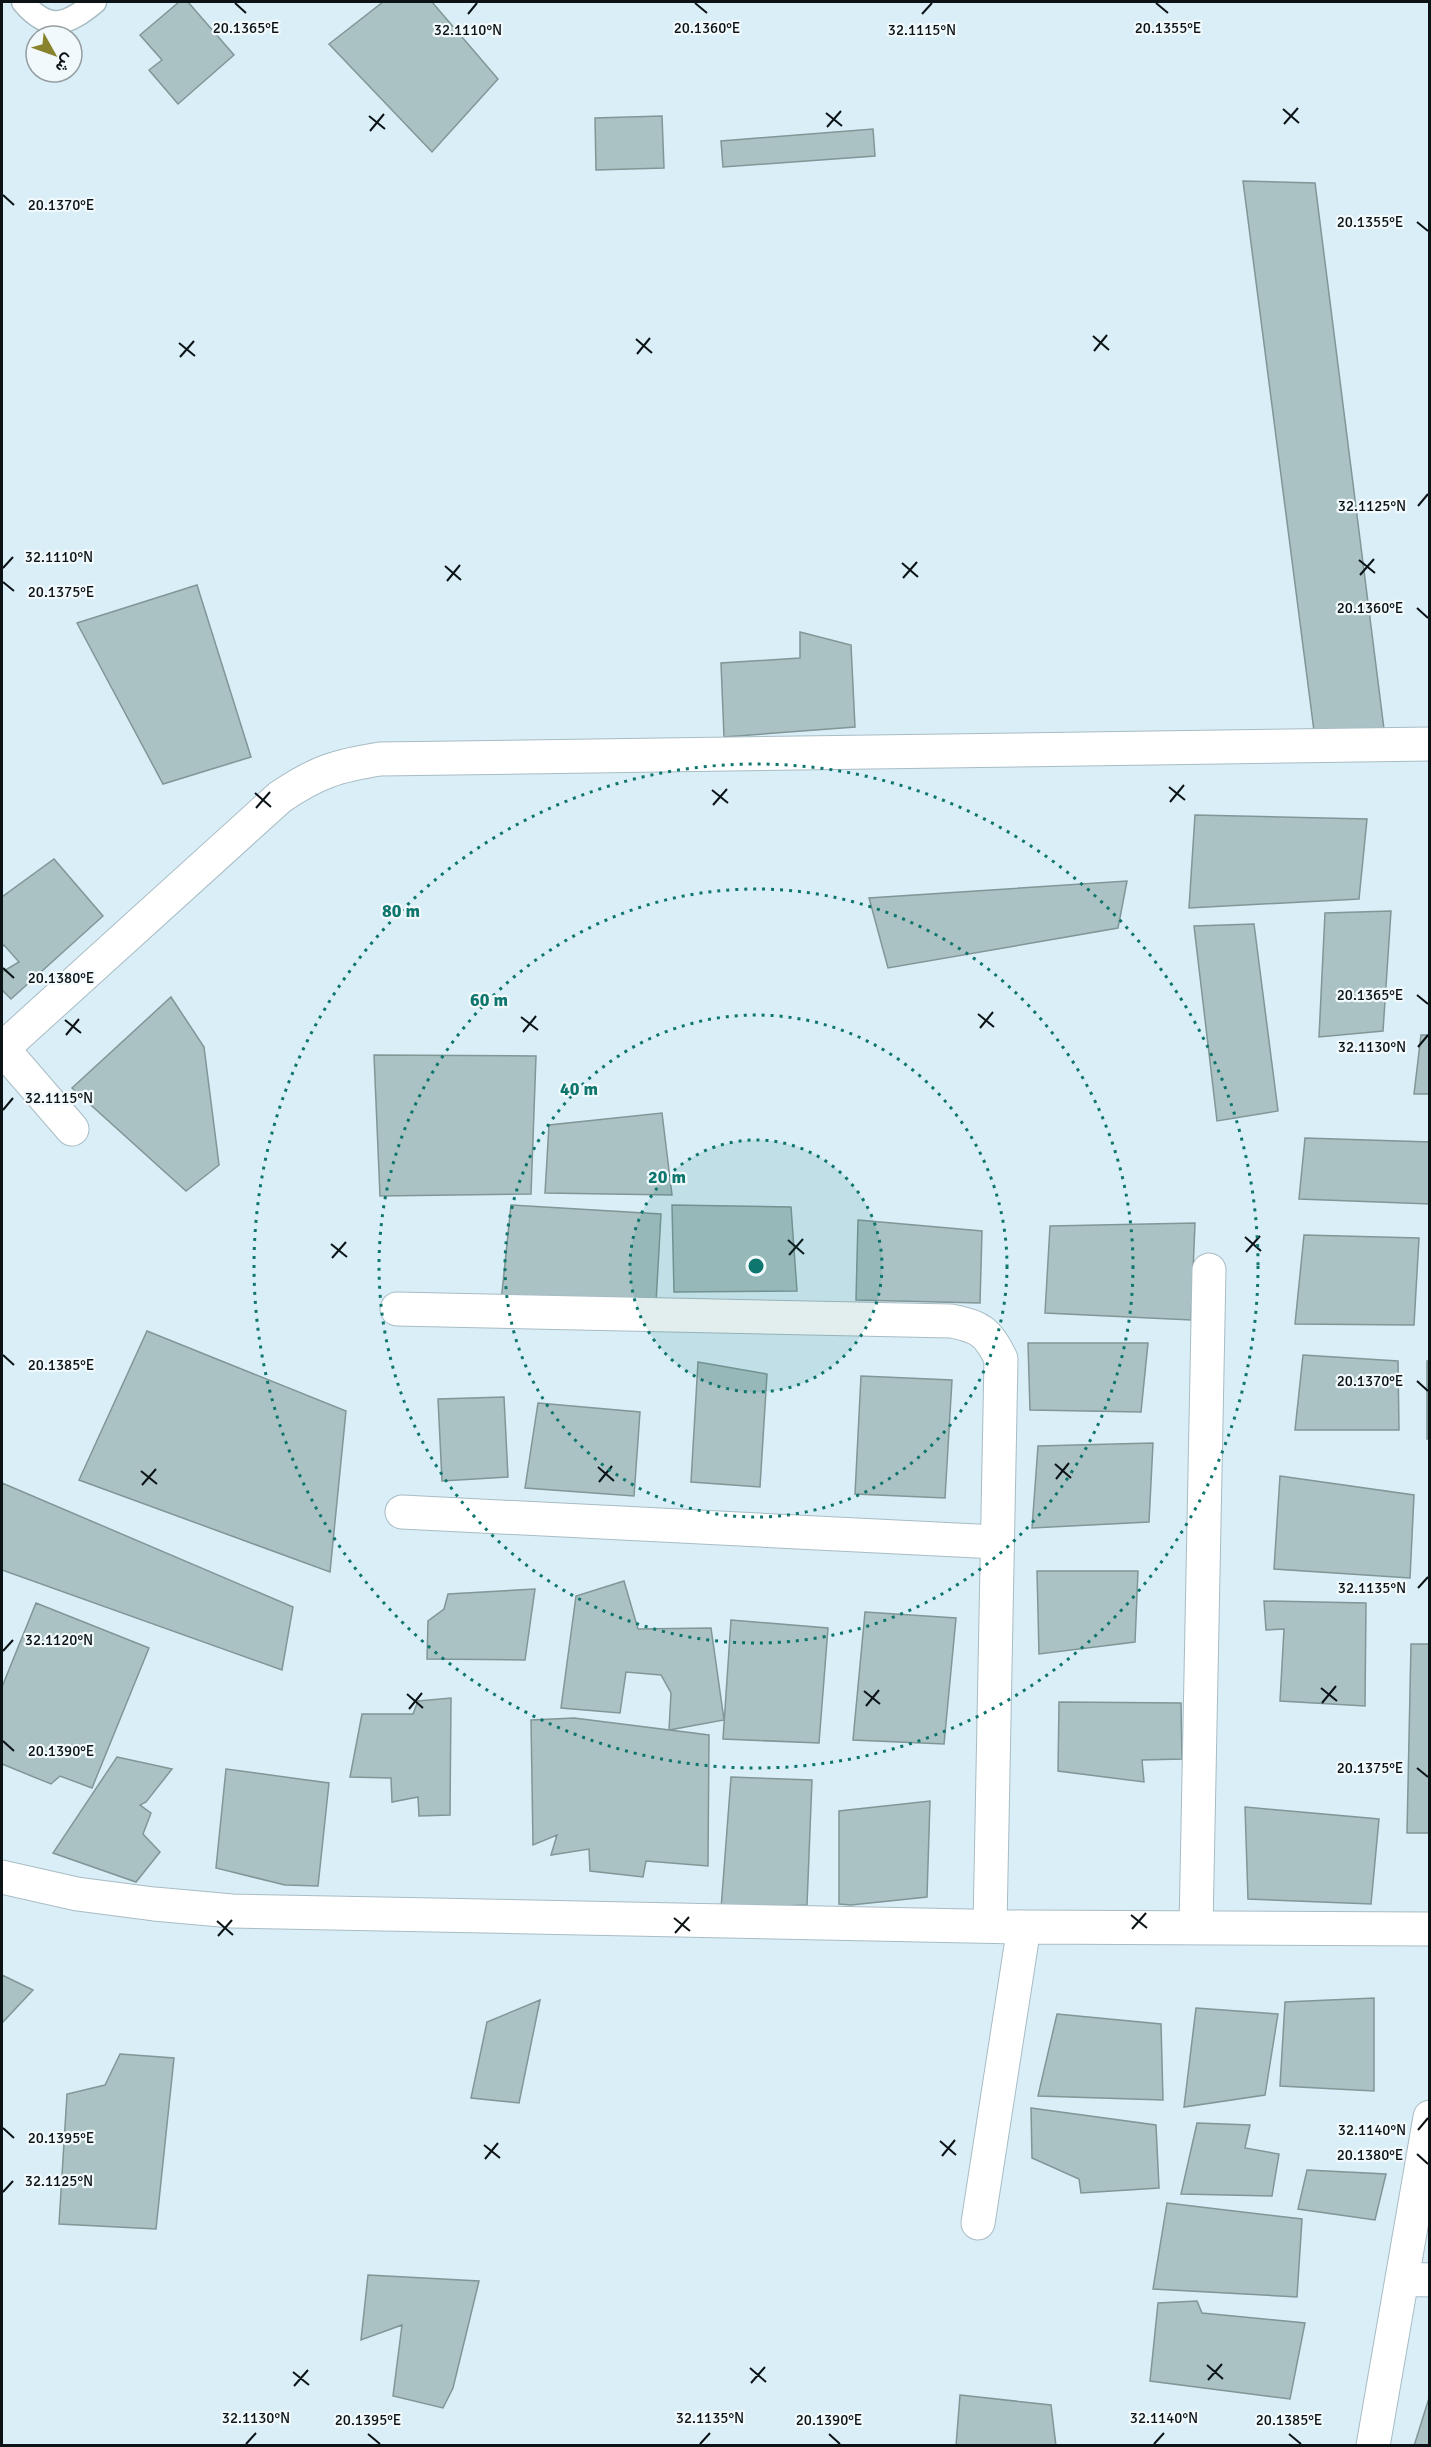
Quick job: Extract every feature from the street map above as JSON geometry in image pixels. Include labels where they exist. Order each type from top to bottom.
[{"type":"street","points":[[72,1129],[2,1048],[280,797],[309,778],[343,765],[392,759],[1430,744]]},
{"type":"street","points":[[1196,1928],[1209,1270]]},
{"type":"street","points":[[397,1309],[951,1321],[972,1325],[992,1340],[1001,1359],[990,1926]]},
{"type":"street","points":[[402,1512],[997,1542]]},
{"type":"street","points":[[2,1877],[76,1894],[232,1911],[1023,1927],[1430,1929]]},
{"type":"street","points":[[978,2223],[1023,1927]]},
{"type":"street","points":[[1373,2445],[1416,2280],[1430,2117]]},
{"type":"lane","points":[[23,2],[32,12],[42,18],[64,22],[75,19],[94,2]]},
{"type":"building","points":[[179,2],[188,2],[234,55],[178,104],[149,70],[162,60],[140,35]]},
{"type":"building","points":[[383,2],[432,2],[498,79],[432,152],[329,44]]},
{"type":"building","points":[[662,116],[664,168],[596,170],[595,118]]},
{"type":"building","points":[[873,129],[875,156],[723,167],[721,141]]},
{"type":"building","points":[[1243,181],[1315,183],[1384,729],[1314,731]]},
{"type":"building","points":[[197,585],[251,757],[163,784],[77,623]]},
{"type":"building","points":[[800,632],[851,645],[855,727],[724,737],[721,663],[800,658]]},
{"type":"building","points":[[1195,815],[1367,819],[1359,899],[1189,908]]},
{"type":"building","points":[[54,859],[103,916],[11,999],[2,990],[2,972],[19,962],[4,945],[2,947],[2,897]]},
{"type":"building","points":[[1127,881],[1118,928],[888,968],[869,898]]},
{"type":"building","points":[[1391,911],[1383,1031],[1319,1037],[1325,913]]},
{"type":"building","points":[[1254,924],[1278,1111],[1217,1121],[1194,926]]},
{"type":"building","points":[[171,997],[204,1047],[219,1165],[186,1191],[72,1088]]},
{"type":"building","points":[[1421,1035],[1430,1035],[1430,1094],[1414,1094]]},
{"type":"building","points":[[374,1055],[536,1056],[531,1194],[380,1196]]},
{"type":"building","points":[[662,1113],[672,1195],[545,1193],[549,1125]]},
{"type":"building","points":[[1305,1138],[1430,1142],[1430,1204],[1299,1199]]},
{"type":"building","points":[[511,1205],[661,1214],[656,1303],[501,1302]]},
{"type":"building","points":[[672,1205],[791,1207],[797,1291],[674,1292]]},
{"type":"building","points":[[858,1220],[982,1231],[980,1303],[856,1300]]},
{"type":"building","points":[[1195,1223],[1191,1320],[1045,1313],[1050,1226]]},
{"type":"building","points":[[1304,1235],[1419,1238],[1414,1325],[1295,1324]]},
{"type":"building","points":[[147,1331],[346,1411],[330,1572],[79,1480]]},
{"type":"building","points":[[1028,1343],[1148,1343],[1141,1412],[1030,1410]]},
{"type":"building","points":[[1303,1355],[1398,1361],[1399,1430],[1295,1430]]},
{"type":"building","points":[[1430,1360],[1430,1439],[1427,1439],[1427,1361]]},
{"type":"building","points":[[698,1362],[767,1374],[760,1487],[691,1482]]},
{"type":"building","points":[[861,1376],[952,1380],[945,1498],[855,1494]]},
{"type":"building","points":[[504,1397],[508,1477],[442,1481],[438,1399]]},
{"type":"building","points":[[538,1403],[640,1412],[634,1496],[525,1488]]},
{"type":"building","points":[[1153,1443],[1149,1522],[1032,1528],[1038,1446]]},
{"type":"building","points":[[1280,1476],[1414,1495],[1410,1578],[1274,1569]]},
{"type":"building","points":[[2,1483],[293,1607],[282,1670],[2,1570]]},
{"type":"building","points":[[1037,1571],[1138,1571],[1135,1642],[1039,1654]]},
{"type":"building","points":[[624,1581],[638,1629],[711,1628],[724,1720],[669,1730],[671,1693],[661,1675],[626,1672],[620,1713],[561,1708],[576,1596]]},
{"type":"building","points":[[535,1589],[525,1660],[427,1659],[428,1621],[444,1609],[448,1594]]},
{"type":"building","points":[[1264,1601],[1366,1603],[1365,1706],[1280,1701],[1284,1629],[1266,1630]]},
{"type":"building","points":[[36,1603],[149,1648],[92,1788],[60,1776],[51,1784],[2,1764],[2,1687]]},
{"type":"building","points":[[865,1612],[956,1618],[944,1744],[853,1740]]},
{"type":"building","points":[[731,1620],[828,1628],[819,1743],[723,1739]]},
{"type":"building","points":[[1411,1644],[1430,1644],[1430,1833],[1407,1833]]},
{"type":"building","points":[[451,1698],[450,1815],[419,1816],[418,1797],[392,1802],[391,1778],[350,1777],[362,1714],[413,1714],[418,1701]]},
{"type":"building","points":[[1059,1702],[1181,1703],[1182,1759],[1142,1760],[1144,1782],[1058,1771]]},
{"type":"building","points":[[574,1718],[709,1735],[708,1866],[646,1861],[643,1877],[590,1871],[589,1849],[551,1855],[557,1835],[533,1845],[531,1720]]},
{"type":"building","points":[[117,1757],[172,1769],[146,1802],[140,1805],[151,1813],[143,1834],[160,1852],[136,1882],[53,1853]]},
{"type":"building","points":[[226,1769],[329,1783],[318,1886],[285,1885],[216,1868]]},
{"type":"building","points":[[731,1777],[812,1780],[807,1905],[721,1909]]},
{"type":"building","points":[[930,1801],[927,1897],[851,1905],[839,1904],[839,1811]]},
{"type":"building","points":[[1245,1807],[1379,1819],[1371,1904],[1248,1899]]},
{"type":"building","points":[[2,1975],[33,1990],[2,2023]]},
{"type":"building","points":[[1374,1998],[1374,2091],[1280,2086],[1285,2002]]},
{"type":"building","points":[[540,2000],[519,2103],[471,2098],[487,2022]]},
{"type":"building","points":[[1196,2008],[1278,2014],[1265,2095],[1184,2107]]},
{"type":"building","points":[[1057,2014],[1161,2024],[1163,2100],[1038,2096]]},
{"type":"building","points":[[120,2054],[174,2058],[156,2229],[59,2224],[67,2094],[105,2085]]},
{"type":"building","points":[[1031,2108],[1156,2125],[1159,2188],[1081,2193],[1079,2179],[1032,2158]]},
{"type":"building","points":[[1197,2123],[1250,2125],[1245,2148],[1279,2154],[1272,2196],[1181,2194]]},
{"type":"building","points":[[1307,2170],[1386,2174],[1375,2220],[1298,2209]]},
{"type":"building","points":[[1167,2203],[1302,2219],[1297,2297],[1153,2289]]},
{"type":"building","points":[[368,2275],[479,2281],[453,2388],[443,2408],[393,2396],[402,2325],[361,2340]]},
{"type":"building","points":[[1197,2301],[1202,2313],[1305,2323],[1290,2399],[1150,2381],[1158,2303]]},
{"type":"building","points":[[960,2395],[1051,2405],[1056,2446],[956,2446]]},
{"type":"building","points":[[1430,2395],[1430,2446],[1414,2446]]}]
